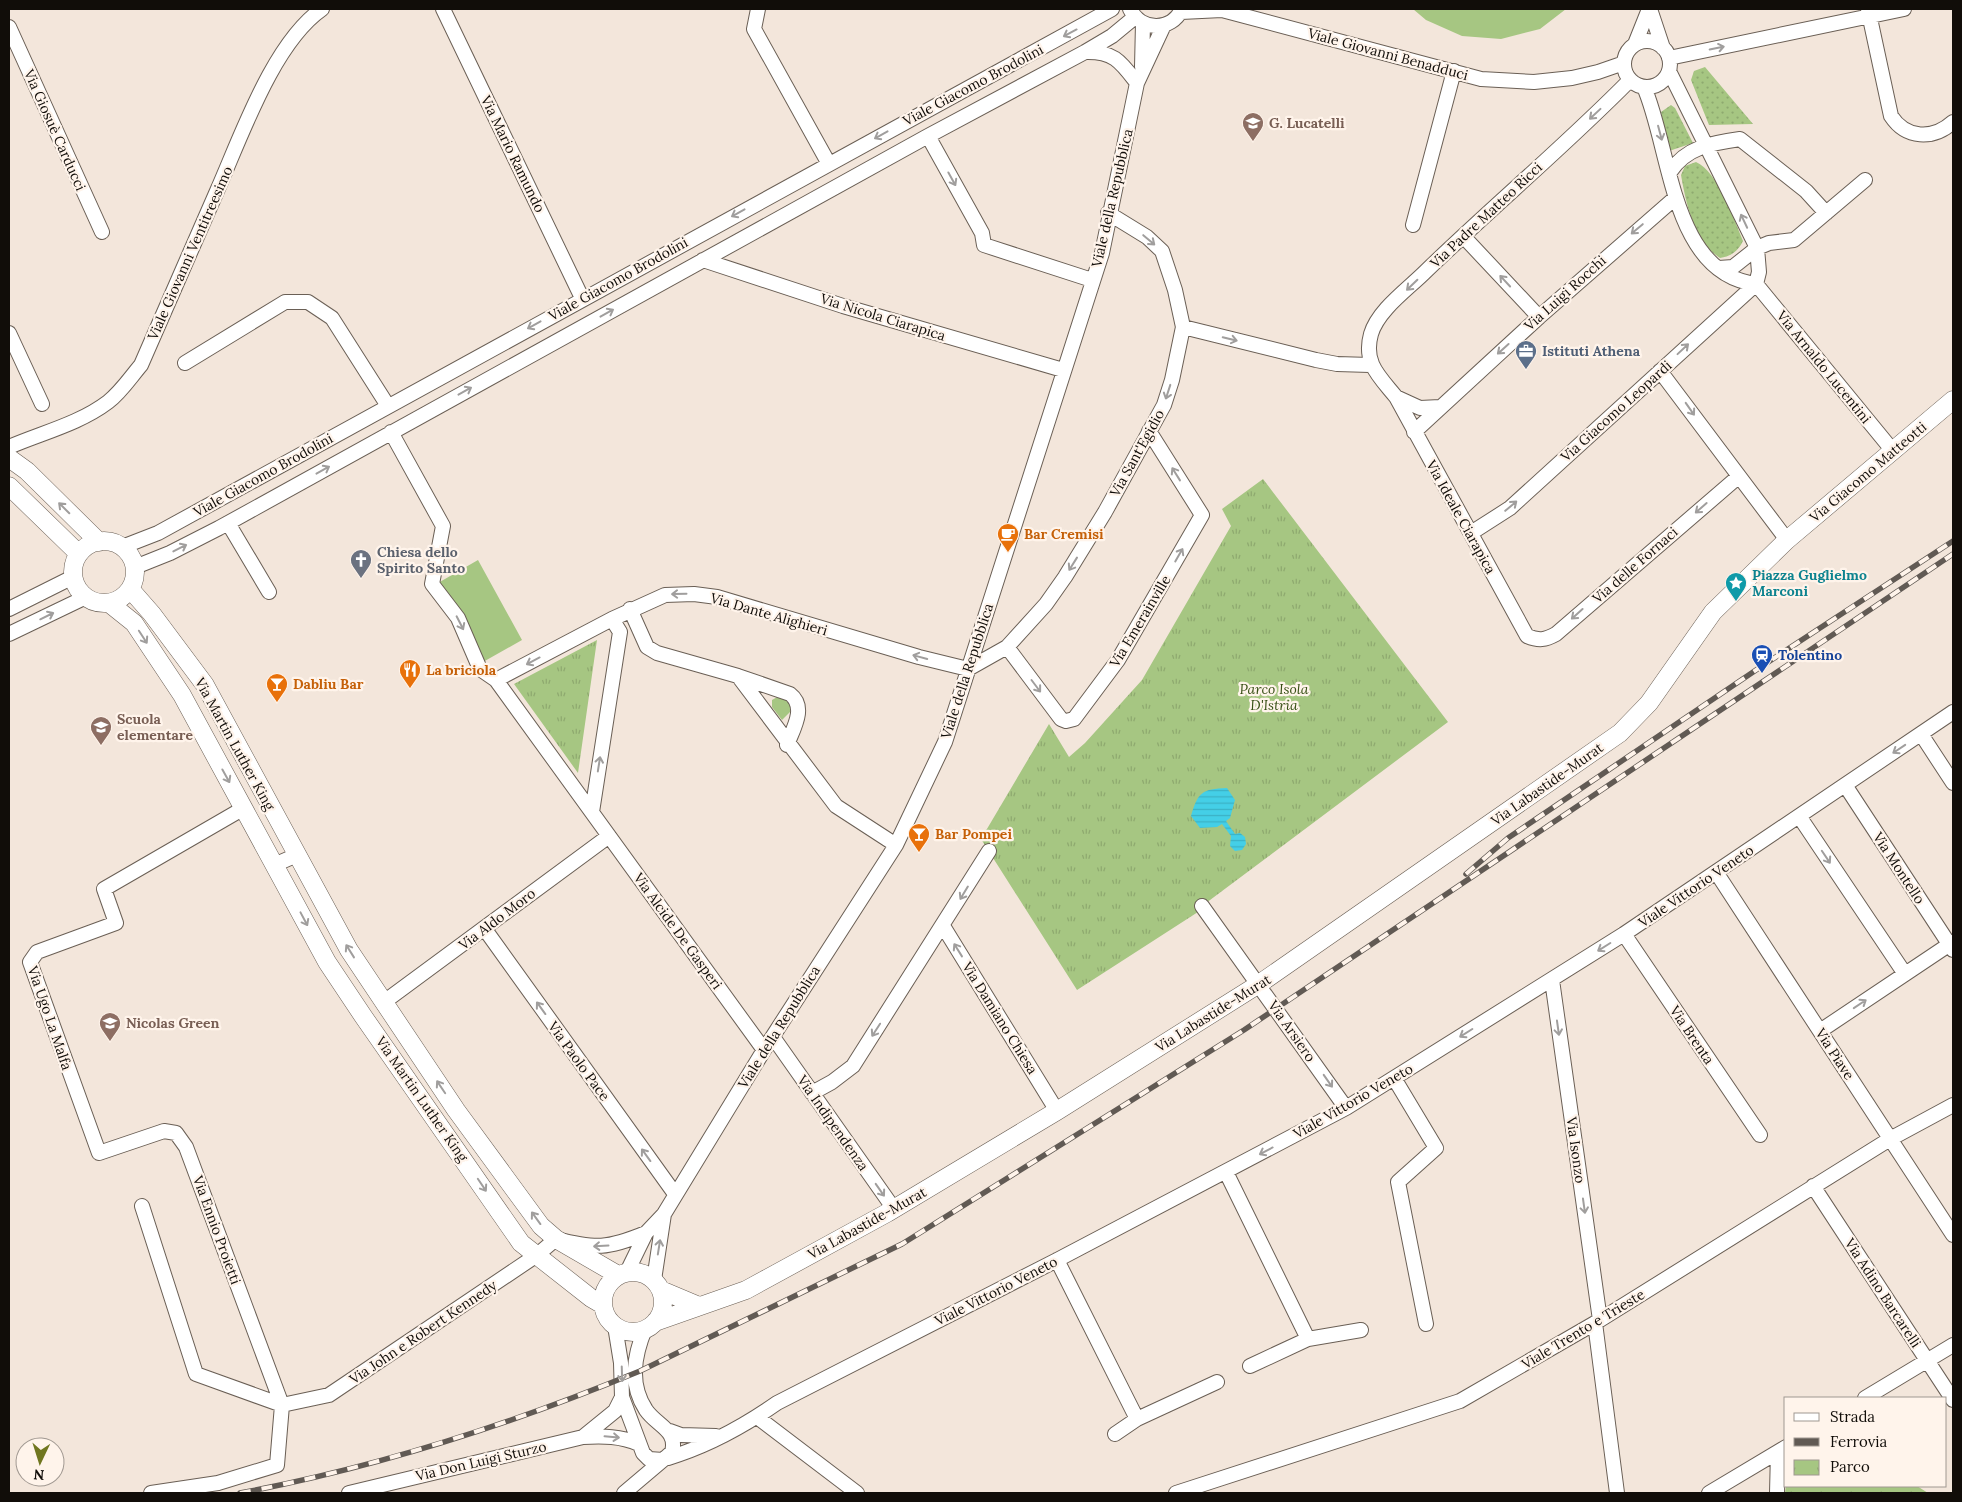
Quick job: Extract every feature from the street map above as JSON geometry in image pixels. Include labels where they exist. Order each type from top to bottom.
[{"type":"street","name":"Viale Giovanni Ventitreesimo","points":[[9,447],[82,417],[107,403],[122,390],[140,364],[252,110],[279,56],[292,37],[322,9]]},
{"type":"street","name":"Via Mario Ramundo","points":[[443,9],[582,298]]},
{"type":"street","points":[[758,9],[754,29],[829,164]]},
{"type":"street","name":"Viale Giacomo Brodolini","points":[[122,547],[158,533],[582,298],[1111,9]]},
{"type":"street","name":"Viale Giovanni Benadduci","points":[[1181,10],[1221,9],[1481,79],[1534,82],[1598,72],[1627,73]]},
{"type":"street","points":[[1650,9],[1667,59],[1756,248],[1759,272],[1756,284],[1741,282],[1719,268],[1695,245],[1675,198],[1670,172],[1652,107],[1644,87],[1627,73],[1626,54],[1635,44],[1650,9]]},
{"type":"street","points":[[1667,59],[1869,12],[1904,9]]},
{"type":"street","points":[[1136,16],[1157,26],[1171,22],[1181,10]]},
{"type":"street","points":[[1869,12],[1891,116],[1897,125],[1905,131],[1919,135],[1933,134],[1945,129],[1953,122]]},
{"type":"street","name":"Viale Giacomo Brodolini","points":[[135,567],[170,553],[228,523],[928,136],[1085,52],[1112,36],[1136,16]]},
{"type":"street","name":"Viale della Repubblica","points":[[1136,16],[1139,78]]},
{"type":"street","name":"Viale della Repubblica","points":[[623,1273],[646,1233],[664,1214],[764,1050],[896,845],[945,742],[1102,253],[1108,213],[1139,78],[1164,25]]},
{"type":"street","name":"Via Giosuè Carducci","points":[[9,28],[102,232]]},
{"type":"street","points":[[1635,44],[1650,42],[1667,59],[1666,77],[1657,85],[1644,87]]},
{"type":"street","points":[[1085,52],[1102,52],[1117,58],[1139,78]]},
{"type":"street","points":[[1413,225],[1454,71]]},
{"type":"street","name":"Via Padre Matteo Ricci","points":[[1370,365],[1369,343],[1376,322],[1627,73]]},
{"type":"street","points":[[928,136],[982,233],[984,245],[1092,280]]},
{"type":"street","points":[[1670,172],[1678,159],[1706,145],[1740,140],[1806,191],[1826,213]]},
{"type":"street","points":[[1719,268],[1733,267],[1756,248],[1769,243],[1794,240],[1866,180]]},
{"type":"street","name":"Via Luigi Rocchi","points":[[1414,432],[1539,317],[1675,198]]},
{"type":"street","name":"Via Sant'Egidio","points":[[968,669],[1007,647],[1046,604],[1105,512],[1164,405],[1179,353],[1183,327],[1175,290],[1162,251],[1147,237],[1108,213]]},
{"type":"street","points":[[1463,236],[1539,317]]},
{"type":"street","name":"Via Nicola Ciarapica","points":[[703,260],[843,306],[1063,370]]},
{"type":"street","name":"Via Giacomo Leopardi","points":[[1471,533],[1510,508],[1756,284]]},
{"type":"street","name":"Via Arnaldo Lucentini","points":[[1756,284],[1893,451]]},
{"type":"street","points":[[185,363],[285,302],[308,302],[332,318],[388,406]]},
{"type":"street","points":[[1183,327],[1336,364],[1370,365]]},
{"type":"street","points":[[9,333],[42,404]]},
{"type":"street","name":"Via Ideale Ciarapica","points":[[1370,365],[1396,397],[1527,636]]},
{"type":"street","points":[[1660,371],[1785,542]]},
{"type":"street","name":"Via Ideale Ciarapica","points":[[1396,397],[1420,408],[1440,407]]},
{"type":"street","name":"Via Giacomo Matteotti","points":[[1785,542],[1953,400]]},
{"type":"street","name":"Via Emerainville","points":[[1007,647],[1061,719],[1066,722],[1074,719],[1118,660],[1202,515],[1149,431]]},
{"type":"street","name":"Via Alcide De Gasperi","points":[[391,432],[442,526],[432,584],[458,618],[480,669],[496,680],[764,1050]]},
{"type":"street","points":[[9,458],[27,471],[99,542]]},
{"type":"street","name":"Via delle Fornaci","points":[[1527,636],[1538,640],[1547,639],[1556,634],[1738,477]]},
{"type":"street","points":[[9,486],[79,554]]},
{"type":"street","points":[[228,523],[269,592]]},
{"type":"street","points":[[107,541],[122,547],[128,552],[135,567],[134,582],[130,590],[125,596],[109,603],[93,601],[86,597],[80,592],[74,577],[73,569],[79,554],[84,548],[99,542],[107,541]]},
{"type":"street","name":"Via Labastide-Murat","points":[[650,1326],[699,1306],[746,1290],[894,1209],[1259,984],[1620,734],[1649,703],[1713,612],[1785,542]]},
{"type":"street","points":[[9,610],[74,577]]},
{"type":"street","name":"Via Martin Luther King","points":[[130,590],[152,614],[205,686],[349,950],[456,1110],[541,1226],[556,1239],[623,1273]]},
{"type":"street","name":"Via Dante Alighieri","points":[[496,680],[630,609],[665,594],[694,594],[717,597],[919,657],[968,669]]},
{"type":"street","points":[[9,634],[86,597]]},
{"type":"street","name":"Via Martin Luther King","points":[[109,603],[134,623],[177,687],[327,962],[521,1243],[591,1298],[603,1305]]},
{"type":"street","points":[[630,609],[647,647],[657,653],[738,676],[790,694],[795,698],[798,705],[798,717],[787,745]]},
{"type":"street","points":[[592,812],[620,632],[612,619]]},
{"type":"street","points":[[738,676],[787,745],[836,806],[896,845]]},
{"type":"street","name":"Viale Vittorio Veneto","points":[[665,1459],[691,1451],[721,1436],[778,1403],[1057,1260],[1346,1108],[1624,934],[1953,712]]},
{"type":"street","points":[[1921,734],[1953,783]]},
{"type":"street","name":"Via Montello","points":[[1846,785],[1952,946]]},
{"type":"street","name":"Via Ugo La Malfa","points":[[99,1153],[31,971],[31,958],[37,952],[116,923],[104,889],[244,808]]},
{"type":"street","points":[[1799,816],[1905,974]]},
{"type":"street","name":"Via Aldo Moro","points":[[384,1002],[609,836]]},
{"type":"street","points":[[812,1093],[832,1082],[853,1066],[989,851]]},
{"type":"street","points":[[274,865],[297,854]]},
{"type":"street","name":"Via Piave","points":[[1716,872],[1953,1235]]},
{"type":"street","name":"Via Arsiero","points":[[1202,906],[1346,1108]]},
{"type":"street","name":"Via Damiano Chiesa","points":[[943,926],[1057,1110]]},
{"type":"street","name":"Via Paolo Pace","points":[[484,928],[675,1194]]},
{"type":"street","name":"Via Brenta","points":[[1624,934],[1760,1135]]},
{"type":"street","points":[[1820,1031],[1905,974],[1952,946]]},
{"type":"street","name":"Via Isonzo","points":[[1552,980],[1598,1322],[1617,1493]]},
{"type":"street","name":"Via Indipendenza","points":[[773,1037],[894,1209]]},
{"type":"street","points":[[1394,1078],[1436,1148],[1398,1182],[1426,1324]]},
{"type":"street","name":"Viale Trento e Trieste","points":[[1183,1492],[1460,1401],[1598,1322],[1813,1186],[1890,1139],[1953,1105]]},
{"type":"street","name":"Via Ennio Proietti","points":[[99,1153],[164,1132],[176,1133],[186,1147],[282,1405]]},
{"type":"street","points":[[1226,1172],[1308,1340]]},
{"type":"street","name":"Via Adino Barcarelli","points":[[1813,1186],[1953,1400]]},
{"type":"street","points":[[142,1206],[196,1374],[282,1405],[278,1465],[218,1482],[151,1493]]},
{"type":"street","name":"Viale della Repubblica","points":[[657,1285],[664,1214]]},
{"type":"street","name":"Viale della Repubblica","points":[[556,1239],[588,1247],[604,1247],[622,1243],[646,1233]]},
{"type":"street","name":"Via John e Robert Kennedy","points":[[282,1405],[328,1395],[537,1255],[556,1239]]},
{"type":"street","points":[[1057,1260],[1137,1419]]},
{"type":"street","points":[[665,1459],[649,1459],[639,1444],[622,1397],[621,1363],[614,1326],[605,1313],[603,1305],[606,1288],[623,1273],[637,1272],[657,1285],[699,1306]]},
{"type":"street","points":[[624,1493],[665,1459],[674,1446],[670,1431],[657,1423],[646,1409],[635,1383],[634,1362],[650,1326],[663,1307],[657,1285]]},
{"type":"street","points":[[614,1326],[629,1332],[650,1326]]},
{"type":"street","points":[[1250,1366],[1308,1340],[1361,1330]]},
{"type":"street","points":[[1867,1397],[1953,1344]]},
{"type":"street","points":[[1115,1434],[1137,1419],[1217,1382]]},
{"type":"street","name":"Via Don Luigi Sturzo","points":[[583,1437],[615,1411],[622,1397]]},
{"type":"street","points":[[756,1417],[857,1493]]},
{"type":"street","name":"Viale Vittorio Veneto","points":[[670,1431],[681,1435],[721,1436]]},
{"type":"street","name":"Via Don Luigi Sturzo","points":[[349,1493],[583,1437],[609,1436],[626,1438],[639,1444]]},
{"type":"street","points":[[1709,1493],[1782,1449]]},
{"type":"street","points":[[1778,1493],[1782,1449]]},
{"type":"green space","points":[[1413,9],[1566,9],[1540,29],[1501,39],[1462,36],[1426,20]]},
{"type":"green space","points":[[1705,67],[1753,124],[1709,125],[1691,80],[1694,71]]},
{"type":"green space","points":[[1671,105],[1675,108],[1693,143],[1669,151],[1661,112]]},
{"type":"green space","points":[[1696,162],[1704,167],[1718,186],[1743,241],[1734,253],[1728,256],[1720,258],[1711,251],[1698,232],[1689,210],[1681,175],[1685,166]]},
{"type":"green space","name":"Parco Isola D'Istria","points":[[1263,479],[1448,722],[1202,906],[1198,912],[1077,990],[981,839],[1049,724],[1069,757],[1085,743],[1142,680],[1231,526],[1222,509]]},
{"type":"green space","points":[[478,560],[522,640],[483,662],[438,583]]},
{"type":"green space","points":[[597,640],[578,773],[514,684]]},
{"type":"green space","points":[[779,696],[786,698],[792,707],[782,720],[772,707],[772,700]]},
{"type":"green space","points":[[1786,1487],[1919,1487],[1928,1493],[1785,1493]]},
{"type":"water","points":[[1227,788],[1235,800],[1230,818],[1226,821],[1235,834],[1240,833],[1245,837],[1246,844],[1242,850],[1235,851],[1230,846],[1231,836],[1222,824],[1217,827],[1200,828],[1191,816],[1196,802],[1202,793],[1212,789]]},
{"type":"railway","points":[[1466,874],[1508,838],[1759,668],[1953,541]]},
{"type":"railway","points":[[240,1493],[341,1471],[392,1457],[493,1426],[592,1390],[640,1371],[902,1244],[1244,1030],[1953,554]]},
{"type":"place","name":"G. Lucatelli","points":[[1253,142]]},
{"type":"place","name":"Istituti Athena","points":[[1526,370]]},
{"type":"place","name":"Bar Cremisi","points":[[1008,553]]},
{"type":"place","name":"Chiesa dello Spirito Santo","points":[[361,579]]},
{"type":"place","name":"Piazza Guglielmo Marconi","points":[[1736,602]]},
{"type":"place","name":"Tolentino","points":[[1762,674]]},
{"type":"place","name":"La briciola","points":[[410,689]]},
{"type":"place","name":"Dabliu Bar","points":[[277,703]]},
{"type":"place","name":"Scuola elementare","points":[[101,746]]},
{"type":"place","name":"Bar Pompei","points":[[919,853]]},
{"type":"place","name":"Nicolas Green","points":[[110,1042]]}]
